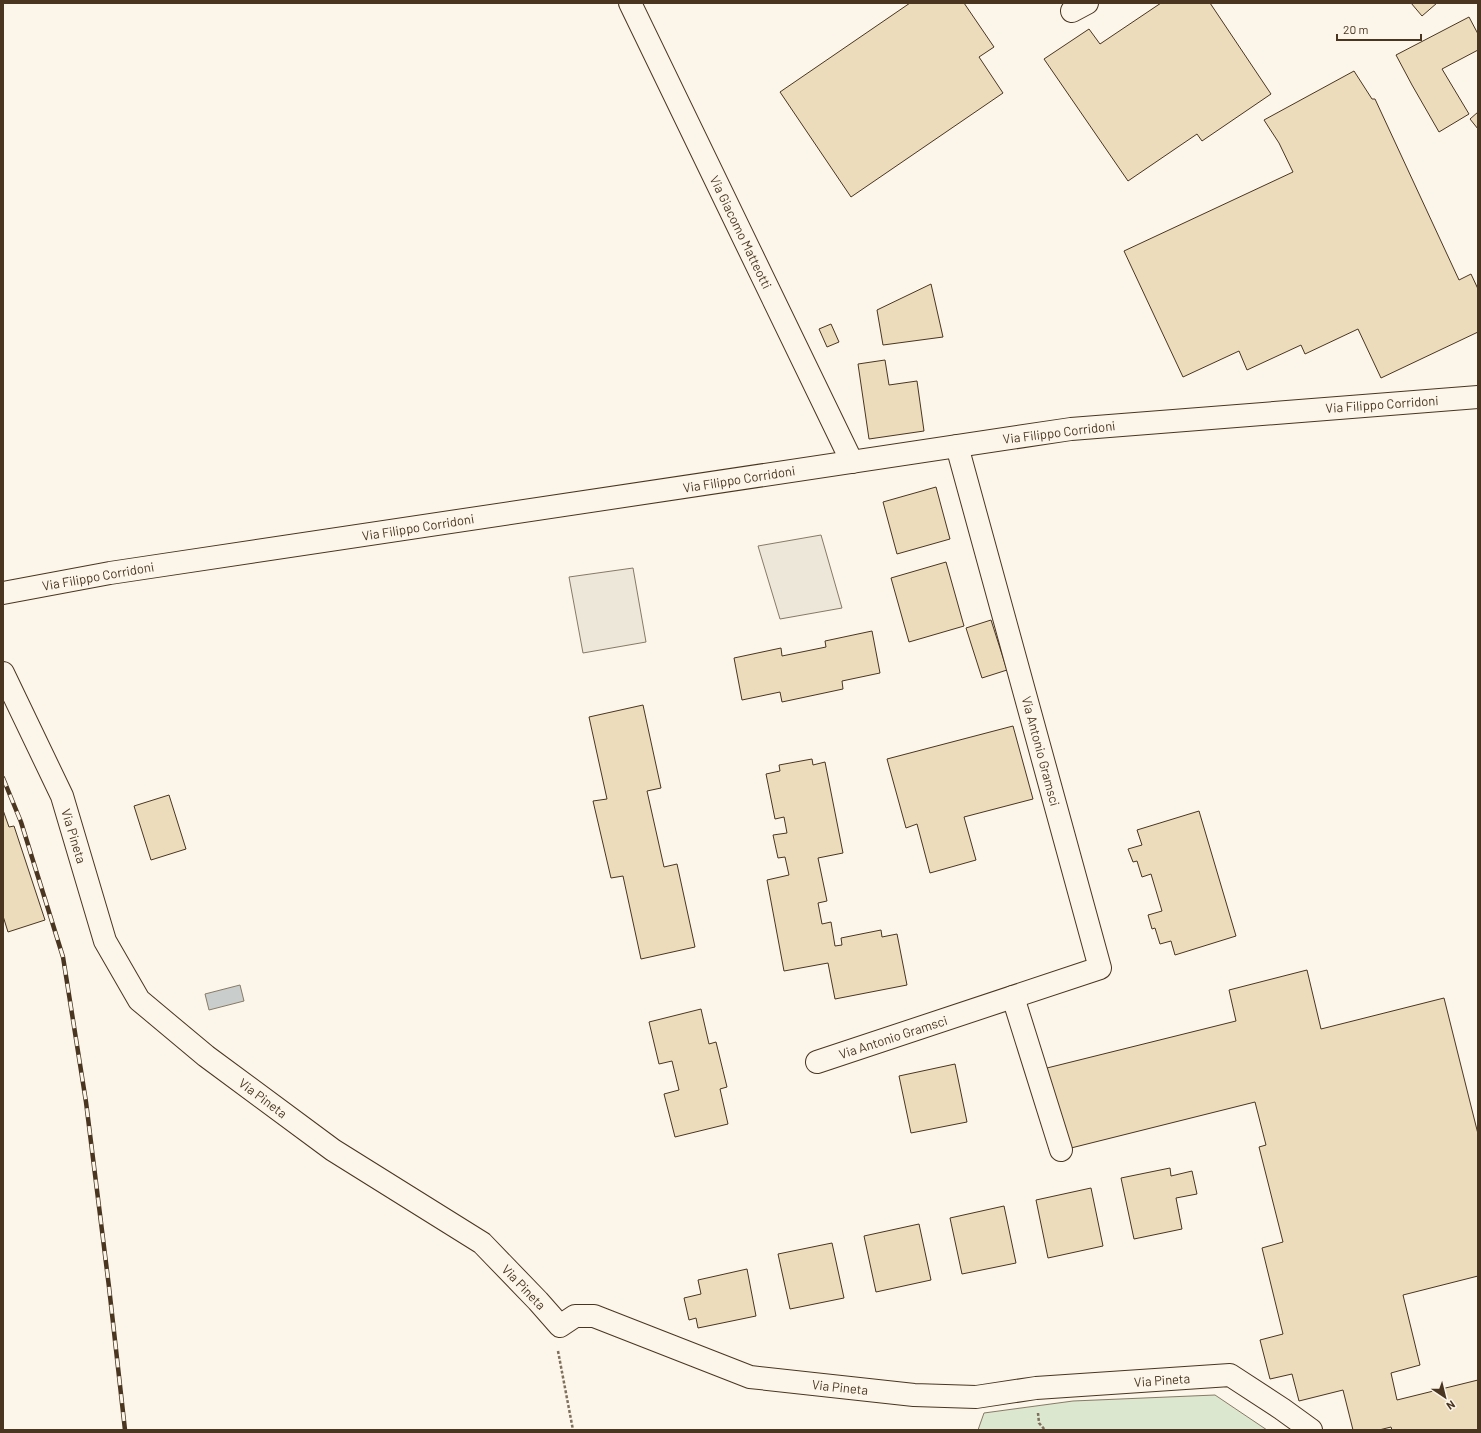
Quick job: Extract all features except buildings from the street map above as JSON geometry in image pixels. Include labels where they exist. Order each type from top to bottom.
[{"type":"street","name":"Via Giacomo Matteotti","points":[[630,3],[852,462]]},
{"type":"street","name":"Via Filippo Corridoni","points":[[3,593],[110,573],[1071,429],[1478,397]]},
{"type":"street","name":"Via Antonio Gramsci","points":[[817,1062],[1100,968],[956,446]]},
{"type":"street","name":"Via Pineta","points":[[3,673],[62,796],[105,941],[139,1000],[206,1056],[333,1150],[482,1244],[538,1300],[560,1326],[575,1316],[594,1316],[750,1377],[914,1395],[976,1397],[1036,1388],[1230,1375],[1311,1430]]},
{"type":"street","points":[[1013,997],[1061,1150]]},
{"type":"path","points":[[560,1326],[557,1346],[572,1430]]},
{"type":"green space","points":[[1215,1395],[1267,1430],[978,1430],[984,1413],[1073,1401]]},
{"type":"shaded area","points":[[821,535],[842,608],[780,619],[758,546]]},
{"type":"shaded area","points":[[633,568],[646,642],[583,653],[569,577]]},
{"type":"shaded area","points":[[240,985],[244,1001],[209,1010],[205,994]]},
{"type":"railway","points":[[3,778],[21,822],[63,957],[86,1102],[125,1430]]}]
